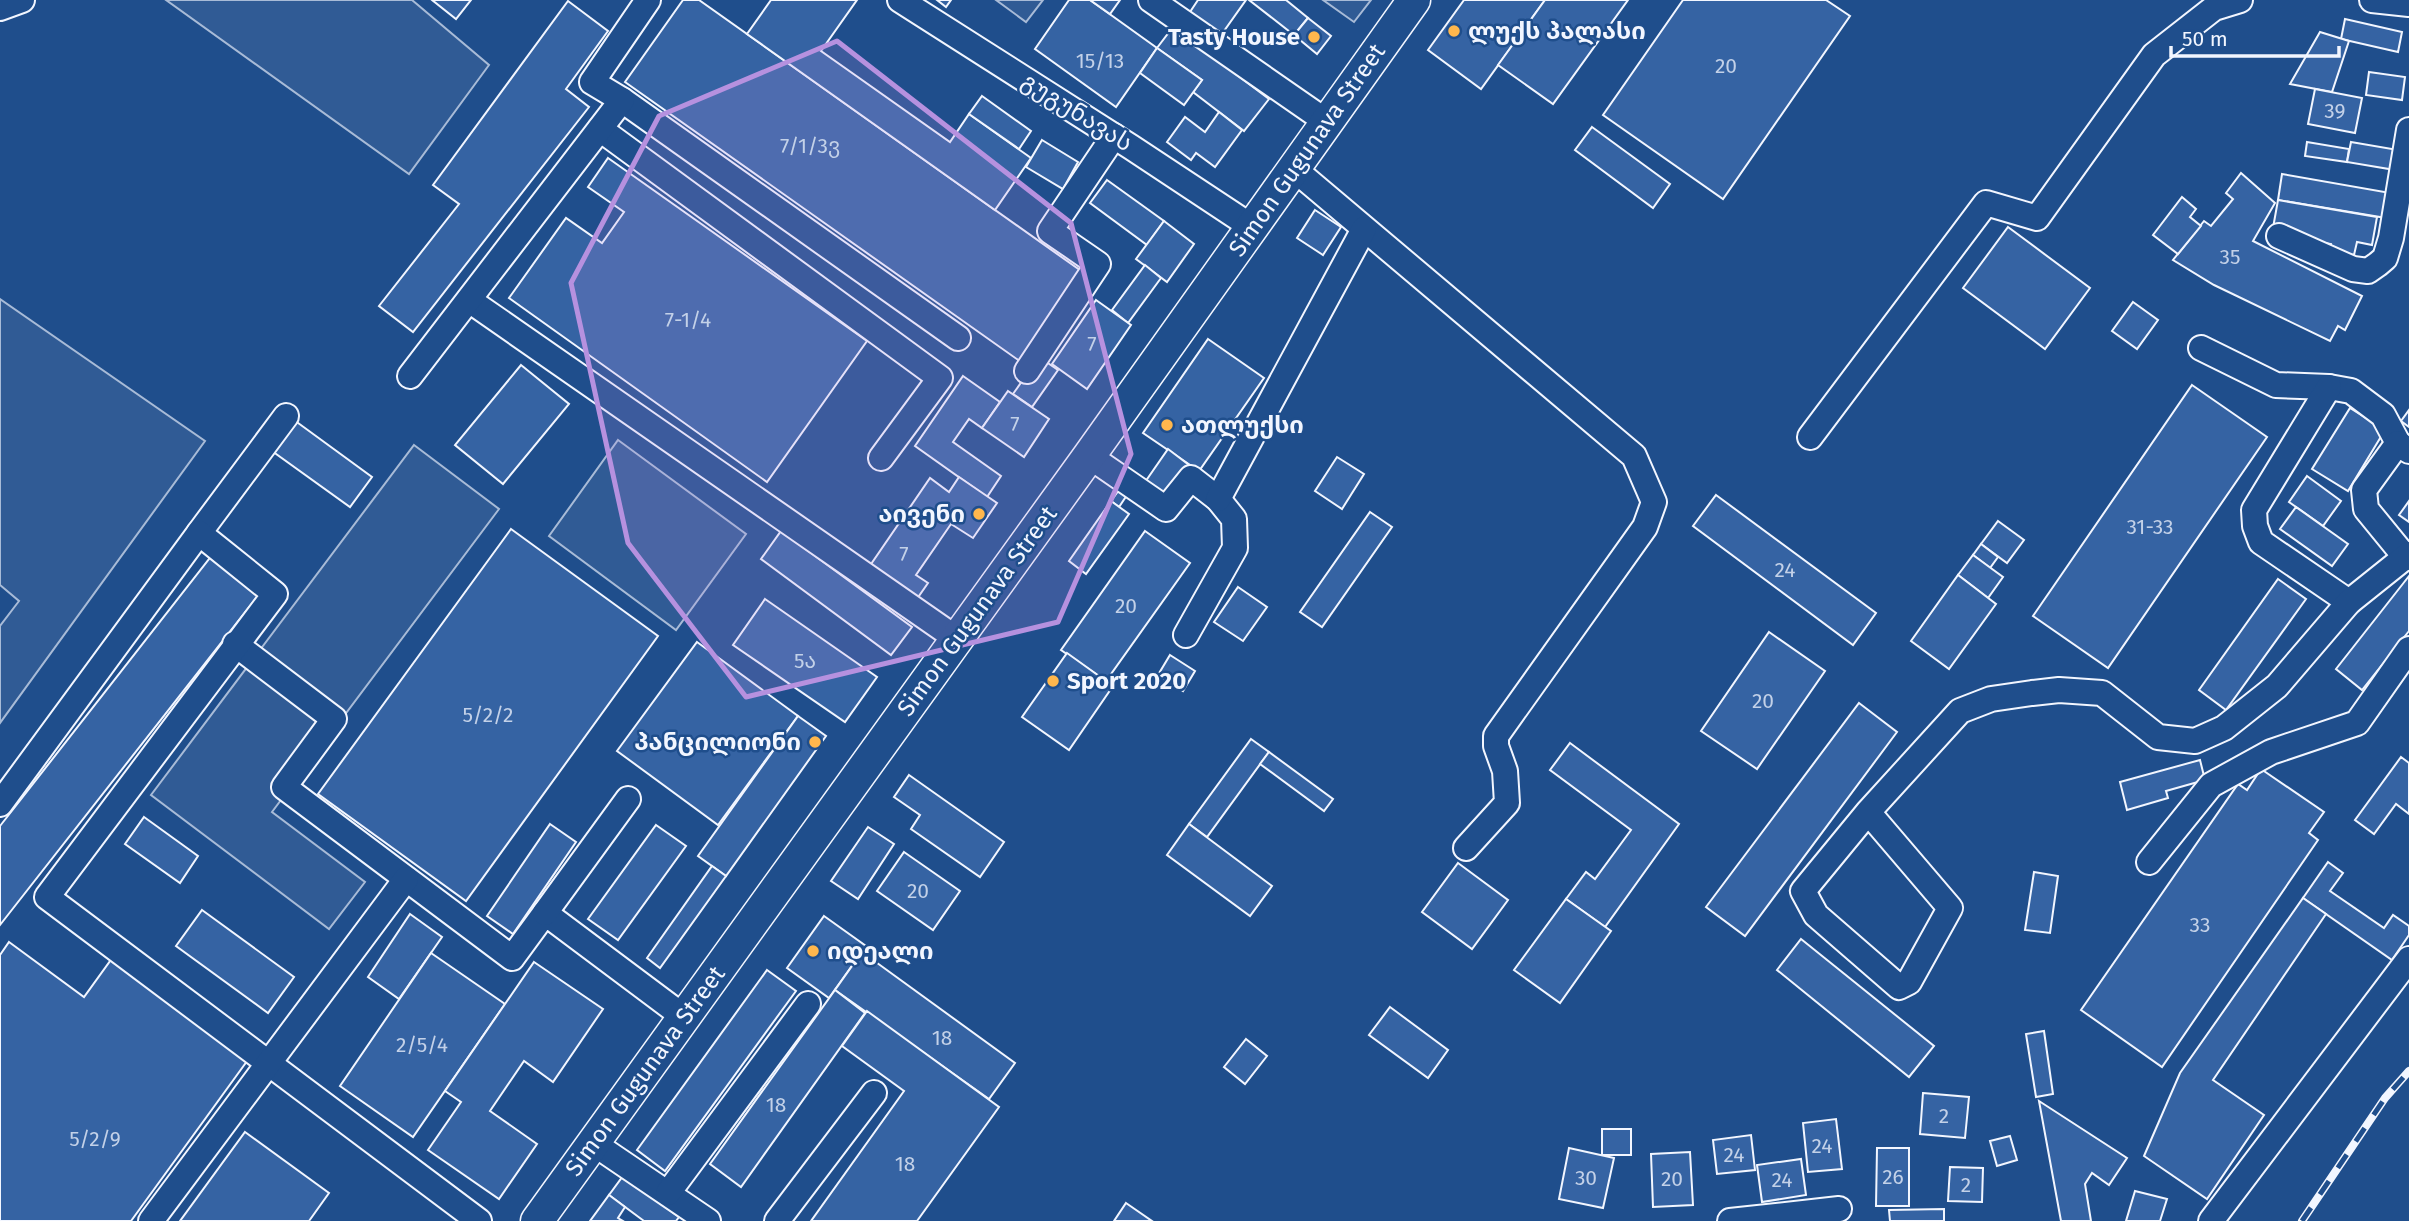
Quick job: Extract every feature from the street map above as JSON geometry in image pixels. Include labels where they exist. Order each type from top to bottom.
[{"type":"main road","name":"Simon Gugunava Street","points":[[537,1221],[1414,0]]},
{"type":"street","points":[[0,8],[22,0]]},
{"type":"street","points":[[648,0],[592,82],[622,100],[958,338]]},
{"type":"street","name":"გუგუნავას","points":[[900,0],[1252,227]]},
{"type":"street","points":[[1151,0],[1327,122]]},
{"type":"street","points":[[1810,438],[1986,203],[2037,218],[2154,55],[2214,8],[2240,0]]},
{"type":"street","points":[[2372,0],[2409,4]]},
{"type":"street","points":[[410,376],[622,100]]},
{"type":"street","points":[[600,129],[940,378],[880,458]]},
{"type":"street","points":[[2279,236],[2353,269],[2368,271],[2378,264],[2385,258],[2391,237],[2409,130]]},
{"type":"street","points":[[1027,371],[1098,264],[1050,231],[1114,136]]},
{"type":"street","points":[[1294,169],[1634,456],[1654,502],[1645,527],[1496,736],[1496,746],[1505,771],[1507,803],[1466,848]]},
{"type":"street","points":[[1218,499],[1364,229]]},
{"type":"street","points":[[469,300],[957,639]]},
{"type":"street","points":[[1868,812],[1950,908],[1909,982],[1899,986],[1816,915],[1803,891],[1868,812],[1960,711],[1991,699],[2059,690],[2102,693],[2158,737],[2195,741],[2224,728],[2277,686],[2349,602],[2407,556],[2366,509],[2363,500],[2364,490],[2404,447],[2384,415],[2351,391],[2329,387],[2276,385],[2201,348]]},
{"type":"street","points":[[2329,387],[2254,510],[2255,526],[2262,542],[2349,602]]},
{"type":"street","points":[[0,804],[286,416]]},
{"type":"street","points":[[1089,456],[1166,509],[1191,478],[1218,499],[1234,519],[1235,548],[1185,635]]},
{"type":"street","points":[[200,533],[275,594],[234,644],[47,897],[479,1221]]},
{"type":"street","points":[[234,644],[334,719],[284,787],[512,958],[628,799]]},
{"type":"street","points":[[2149,862],[2211,785],[2271,752],[2357,723],[2409,649]]},
{"type":"street","points":[[151,1221],[406,879]]},
{"type":"street","points":[[545,913],[684,1017]]},
{"type":"street","points":[[2211,1221],[2409,959]]},
{"type":"street","points":[[668,1193],[808,1004]]},
{"type":"street","points":[[777,1221],[874,1093]]},
{"type":"street","points":[[593,1143],[708,1221]]},
{"type":"street","points":[[1730,1221],[1839,1209]]},
{"type":"highlighted area","points":[[837,41],[1071,223],[1131,454],[1058,622],[746,697],[628,543],[571,283],[659,116]]},
{"type":"shaded area","points":[[166,0],[412,0],[489,65],[409,174]]},
{"type":"shaded area","points":[[996,0],[1043,0],[1026,22]]},
{"type":"shaded area","points":[[1323,0],[1371,0],[1354,22]]},
{"type":"shaded area","points":[[0,299],[205,441],[0,723],[0,626],[19,601],[0,585]]},
{"type":"shaded area","points":[[618,440],[746,534],[676,630],[549,536]]},
{"type":"shaded area","points":[[414,445],[499,509],[272,812],[365,882],[329,929],[151,795]]},
{"type":"building","points":[[432,0],[471,0],[456,19]]},
{"type":"building","points":[[683,0],[699,0],[1084,273],[1021,362],[625,82]]},
{"type":"building","points":[[771,0],[857,0],[821,51],[950,142],[969,114],[1031,158],[995,210],[747,34]]},
{"type":"building","points":[[937,0],[951,0],[946,7]]},
{"type":"building","points":[[1069,0],[1090,0],[1157,48],[1116,107],[1035,49]]},
{"type":"building","points":[[1090,0],[1120,0],[1110,14]]},
{"type":"building","points":[[1198,0],[1246,0],[1219,38],[1188,15]]},
{"type":"building","points":[[1249,0],[1286,0],[1308,18],[1294,35]]},
{"type":"building","points":[[1464,0],[1545,0],[1481,89],[1428,50]]},
{"type":"building","points":[[1545,0],[1628,0],[1553,104],[1498,65]]},
{"type":"building","points":[[1683,0],[1826,0],[1850,16],[1723,199],[1603,115]]},
{"type":"building","points":[[568,1],[608,31],[566,89],[589,107],[413,332],[379,306],[459,204],[433,185]]},
{"type":"building","points":[[1308,18],[1331,36],[1317,54],[1294,35]]},
{"type":"building","points":[[2345,19],[2402,32],[2398,52],[2341,39]]},
{"type":"building","points":[[1173,27],[1269,99],[1244,131],[1193,92],[1202,80],[1157,48]]},
{"type":"building","points":[[2320,32],[2349,41],[2332,92],[2290,84]]},
{"type":"building","points":[[1157,48],[1202,80],[1184,105],[1140,73]]},
{"type":"building","points":[[2369,72],[2405,77],[2402,100],[2366,95]]},
{"type":"building","points":[[2315,89],[2362,98],[2355,133],[2308,124]]},
{"type":"building","points":[[982,96],[1031,131],[1019,149],[969,114]]},
{"type":"building","points":[[1219,112],[1242,130],[1215,167],[1196,153],[1191,160],[1167,142],[1185,117],[1205,132]]},
{"type":"building","points":[[1592,127],[1670,184],[1653,208],[1575,150]]},
{"type":"building","points":[[1042,140],[1078,162],[1063,189],[1026,167]]},
{"type":"building","points":[[2307,142],[2349,149],[2347,162],[2305,156]]},
{"type":"building","points":[[2351,142],[2398,150],[2395,170],[2347,162]]},
{"type":"building","points":[[608,158],[867,341],[767,482],[509,298],[566,218],[602,243],[624,212],[588,187]]},
{"type":"building","points":[[2241,173],[2275,203],[2253,241],[2362,296],[2345,330],[2338,326],[2330,341],[2214,285],[2173,260],[2204,221],[2211,226],[2233,199],[2226,193]]},
{"type":"building","points":[[2282,174],[2396,194],[2392,219],[2278,200]]},
{"type":"building","points":[[1107,180],[1164,221],[1147,245],[1090,203]]},
{"type":"building","points":[[2182,197],[2196,209],[2190,217],[2201,226],[2178,254],[2153,235]]},
{"type":"building","points":[[2278,200],[2377,217],[2372,245],[2357,242],[2354,255],[2330,251],[2331,244],[2291,237],[2273,228]]},
{"type":"building","points":[[1315,210],[1341,227],[1323,255],[1297,238]]},
{"type":"building","points":[[1164,221],[1194,244],[1167,282],[1136,259]]},
{"type":"building","points":[[2008,227],[2090,288],[2045,349],[1963,288]]},
{"type":"building","points":[[1145,265],[1161,278],[1128,323],[1112,310]]},
{"type":"building","points":[[1096,300],[1131,325],[1087,389],[1052,364]]},
{"type":"building","points":[[2133,302],[2158,320],[2137,349],[2112,331]]},
{"type":"building","points":[[1208,339],[1264,378],[1199,471],[1143,433]]},
{"type":"building","points":[[1039,357],[1058,370],[1032,407],[1013,394]]},
{"type":"building","points":[[521,365],[569,404],[503,484],[455,445]]},
{"type":"building","points":[[963,376],[1000,402],[982,428],[969,419],[953,442],[1001,476],[987,497],[915,446]]},
{"type":"building","points":[[2192,385],[2267,437],[2108,668],[2033,616]]},
{"type":"building","points":[[1008,391],[1049,419],[1024,457],[982,428]]},
{"type":"building","points":[[2350,408],[2385,430],[2348,491],[2312,469]]},
{"type":"building","points":[[2409,410],[2409,427],[2401,421]]},
{"type":"building","points":[[294,420],[372,477],[350,507],[272,451]]},
{"type":"building","points":[[1168,449],[1189,465],[1164,501],[1143,485]]},
{"type":"building","points":[[1337,457],[1364,474],[1342,509],[1315,491]]},
{"type":"building","points":[[2307,476],[2341,501],[2323,526],[2289,502]]},
{"type":"building","points":[[959,477],[997,503],[973,538],[951,524],[916,575],[928,583],[914,603],[867,570],[930,478],[949,492]]},
{"type":"building","points":[[1119,490],[1127,495],[1119,507],[1111,501]]},
{"type":"building","points":[[1716,495],[1876,613],[1853,645],[1693,526]]},
{"type":"building","points":[[1111,501],[1129,514],[1086,574],[1069,561]]},
{"type":"building","points":[[2409,501],[2409,522],[2399,515]]},
{"type":"building","points":[[2296,507],[2348,544],[2332,566],[2280,529]]},
{"type":"building","points":[[1370,512],[1392,527],[1322,627],[1300,612]]},
{"type":"building","points":[[1998,521],[2024,540],[2007,563],[1981,544]]},
{"type":"building","points":[[511,529],[658,636],[466,901],[318,794]]},
{"type":"building","points":[[781,531],[912,627],[891,655],[761,559]]},
{"type":"building","points":[[1145,531],[1190,563],[1106,681],[1061,650]]},
{"type":"building","points":[[1981,544],[1998,557],[1990,568],[1973,555]]},
{"type":"building","points":[[213,554],[261,592],[0,925],[0,826]]},
{"type":"building","points":[[1973,555],[2003,577],[1988,598],[1958,575]]},
{"type":"building","points":[[1958,575],[1996,604],[1949,669],[1911,641]]},
{"type":"building","points":[[2409,576],[2409,631],[2362,690],[2336,669]]},
{"type":"building","points":[[2278,579],[2306,599],[2226,710],[2199,690]]},
{"type":"building","points":[[1238,587],[1267,607],[1243,641],[1214,622]]},
{"type":"building","points":[[765,599],[877,677],[845,722],[733,645]]},
{"type":"building","points":[[1769,632],[1825,671],[1757,769],[1701,731]]},
{"type":"building","points":[[697,642],[798,716],[718,825],[617,751]]},
{"type":"building","points":[[1067,653],[1113,686],[1069,750],[1022,717]]},
{"type":"building","points":[[1170,655],[1195,671],[1183,691],[1158,675]]},
{"type":"building","points":[[1859,703],[1897,732],[1745,936],[1706,907]]},
{"type":"building","points":[[798,716],[826,736],[726,876],[698,856]]},
{"type":"building","points":[[1251,739],[1269,752],[1207,837],[1189,824]]},
{"type":"building","points":[[1570,743],[1679,824],[1605,927],[1566,899],[1586,872],[1595,879],[1631,830],[1550,770]]},
{"type":"building","points":[[1269,752],[1333,799],[1324,811],[1260,764]]},
{"type":"building","points":[[2401,757],[2409,763],[2409,814],[2396,804],[2374,834],[2355,820]]},
{"type":"building","points":[[2200,760],[2205,780],[2166,791],[2168,798],[2127,810],[2120,782]]},
{"type":"building","points":[[2261,769],[2324,812],[2309,833],[2318,840],[2162,1067],[2081,1010],[2238,784],[2247,790]]},
{"type":"building","points":[[909,775],[1004,842],[980,877],[911,829],[920,815],[894,797]]},
{"type":"building","points":[[144,817],[198,856],[180,883],[125,844]]},
{"type":"building","points":[[550,824],[576,842],[513,934],[487,916]]},
{"type":"building","points":[[1189,824],[1272,886],[1250,916],[1167,855]]},
{"type":"building","points":[[656,825],[686,846],[618,940],[588,919]]},
{"type":"building","points":[[868,827],[894,844],[858,899],[831,881]]},
{"type":"building","points":[[904,852],[960,891],[933,930],[877,891]]},
{"type":"building","points":[[2328,862],[2343,873],[2330,891],[2384,928],[2393,915],[2409,926],[2409,935],[2392,960],[2303,898]]},
{"type":"building","points":[[1458,863],[1508,900],[1472,949],[1422,912]]},
{"type":"building","points":[[712,866],[726,876],[660,968],[647,958]]},
{"type":"building","points":[[2034,872],[2058,876],[2050,933],[2025,930]]},
{"type":"building","points":[[2303,898],[2326,914],[2213,1080],[2264,1115],[2207,1199],[2144,1156],[2180,1073]]},
{"type":"building","points":[[1566,899],[1611,931],[1560,1003],[1514,970]]},
{"type":"building","points":[[202,910],[294,977],[268,1013],[176,946]]},
{"type":"building","points":[[410,914],[442,937],[399,999],[368,977]]},
{"type":"building","points":[[824,916],[866,946],[829,998],[787,968]]},
{"type":"building","points":[[1801,939],[1934,1046],[1909,1077],[1777,970]]},
{"type":"building","points":[[9,942],[84,997],[113,957],[250,1057],[131,1221],[0,1221],[0,955]]},
{"type":"building","points":[[862,952],[1015,1063],[989,1099],[835,990]]},
{"type":"building","points":[[431,953],[505,1004],[413,1137],[340,1086]]},
{"type":"building","points":[[534,962],[603,1009],[553,1082],[524,1061],[490,1111],[537,1144],[499,1199],[428,1150],[461,1102],[445,1091]]},
{"type":"building","points":[[767,970],[796,991],[665,1171],[637,1150]]},
{"type":"building","points":[[835,990],[865,1013],[741,1187],[710,1164]]},
{"type":"building","points":[[1390,1007],[1448,1050],[1428,1078],[1369,1035]]},
{"type":"building","points":[[867,1011],[999,1107],[917,1221],[811,1221],[904,1091],[842,1046]]},
{"type":"building","points":[[2044,1031],[2053,1094],[2036,1097],[2026,1034]]},
{"type":"building","points":[[1246,1039],[1267,1056],[1245,1084],[1224,1067]]},
{"type":"building","points":[[1923,1093],[1969,1097],[1965,1138],[1920,1134]]},
{"type":"building","points":[[2039,1101],[2127,1158],[2109,1185],[2092,1173],[2085,1184],[2091,1221],[2061,1221]]},
{"type":"building","points":[[1836,1119],[1842,1169],[1808,1172],[1803,1123]]},
{"type":"building","points":[[1602,1129],[1631,1129],[1631,1155],[1602,1155]]},
{"type":"building","points":[[245,1132],[329,1193],[309,1221],[180,1221]]},
{"type":"building","points":[[1751,1135],[1755,1170],[1717,1174],[1713,1140]]},
{"type":"building","points":[[2010,1136],[2017,1160],[1997,1166],[1990,1141]]},
{"type":"building","points":[[1569,1148],[1614,1158],[1603,1208],[1559,1199]]},
{"type":"building","points":[[1877,1148],[1909,1148],[1909,1206],[1876,1206]]},
{"type":"building","points":[[1690,1152],[1693,1205],[1653,1207],[1651,1154]]},
{"type":"building","points":[[1801,1159],[1806,1195],[1762,1202],[1757,1165]]},
{"type":"building","points":[[1950,1167],[1983,1168],[1982,1202],[1948,1201]]},
{"type":"building","points":[[623,1176],[679,1217],[676,1221],[644,1221],[609,1195]]},
{"type":"building","points":[[2135,1191],[2167,1199],[2160,1221],[2126,1221]]},
{"type":"building","points":[[609,1195],[625,1207],[618,1218],[623,1221],[590,1221]]},
{"type":"building","points":[[1126,1203],[1152,1221],[1114,1221]]},
{"type":"building","points":[[1944,1209],[1944,1221],[1890,1221],[1889,1210]]},
{"type":"railway","points":[[2302,1221],[2385,1098],[2409,1071]]},
{"type":"place","name":"ლუქს პალასი","points":[[1454,31]]},
{"type":"place","name":"Tasty House","points":[[1314,37]]},
{"type":"place","name":"ათლუქსი","points":[[1167,425]]},
{"type":"place","name":"აივენი","points":[[979,514]]},
{"type":"place","name":"Sport 2020","points":[[1053,681]]},
{"type":"place","name":"პანცილიონი","points":[[815,742]]},
{"type":"place","name":"იდეალი","points":[[813,951]]}]
